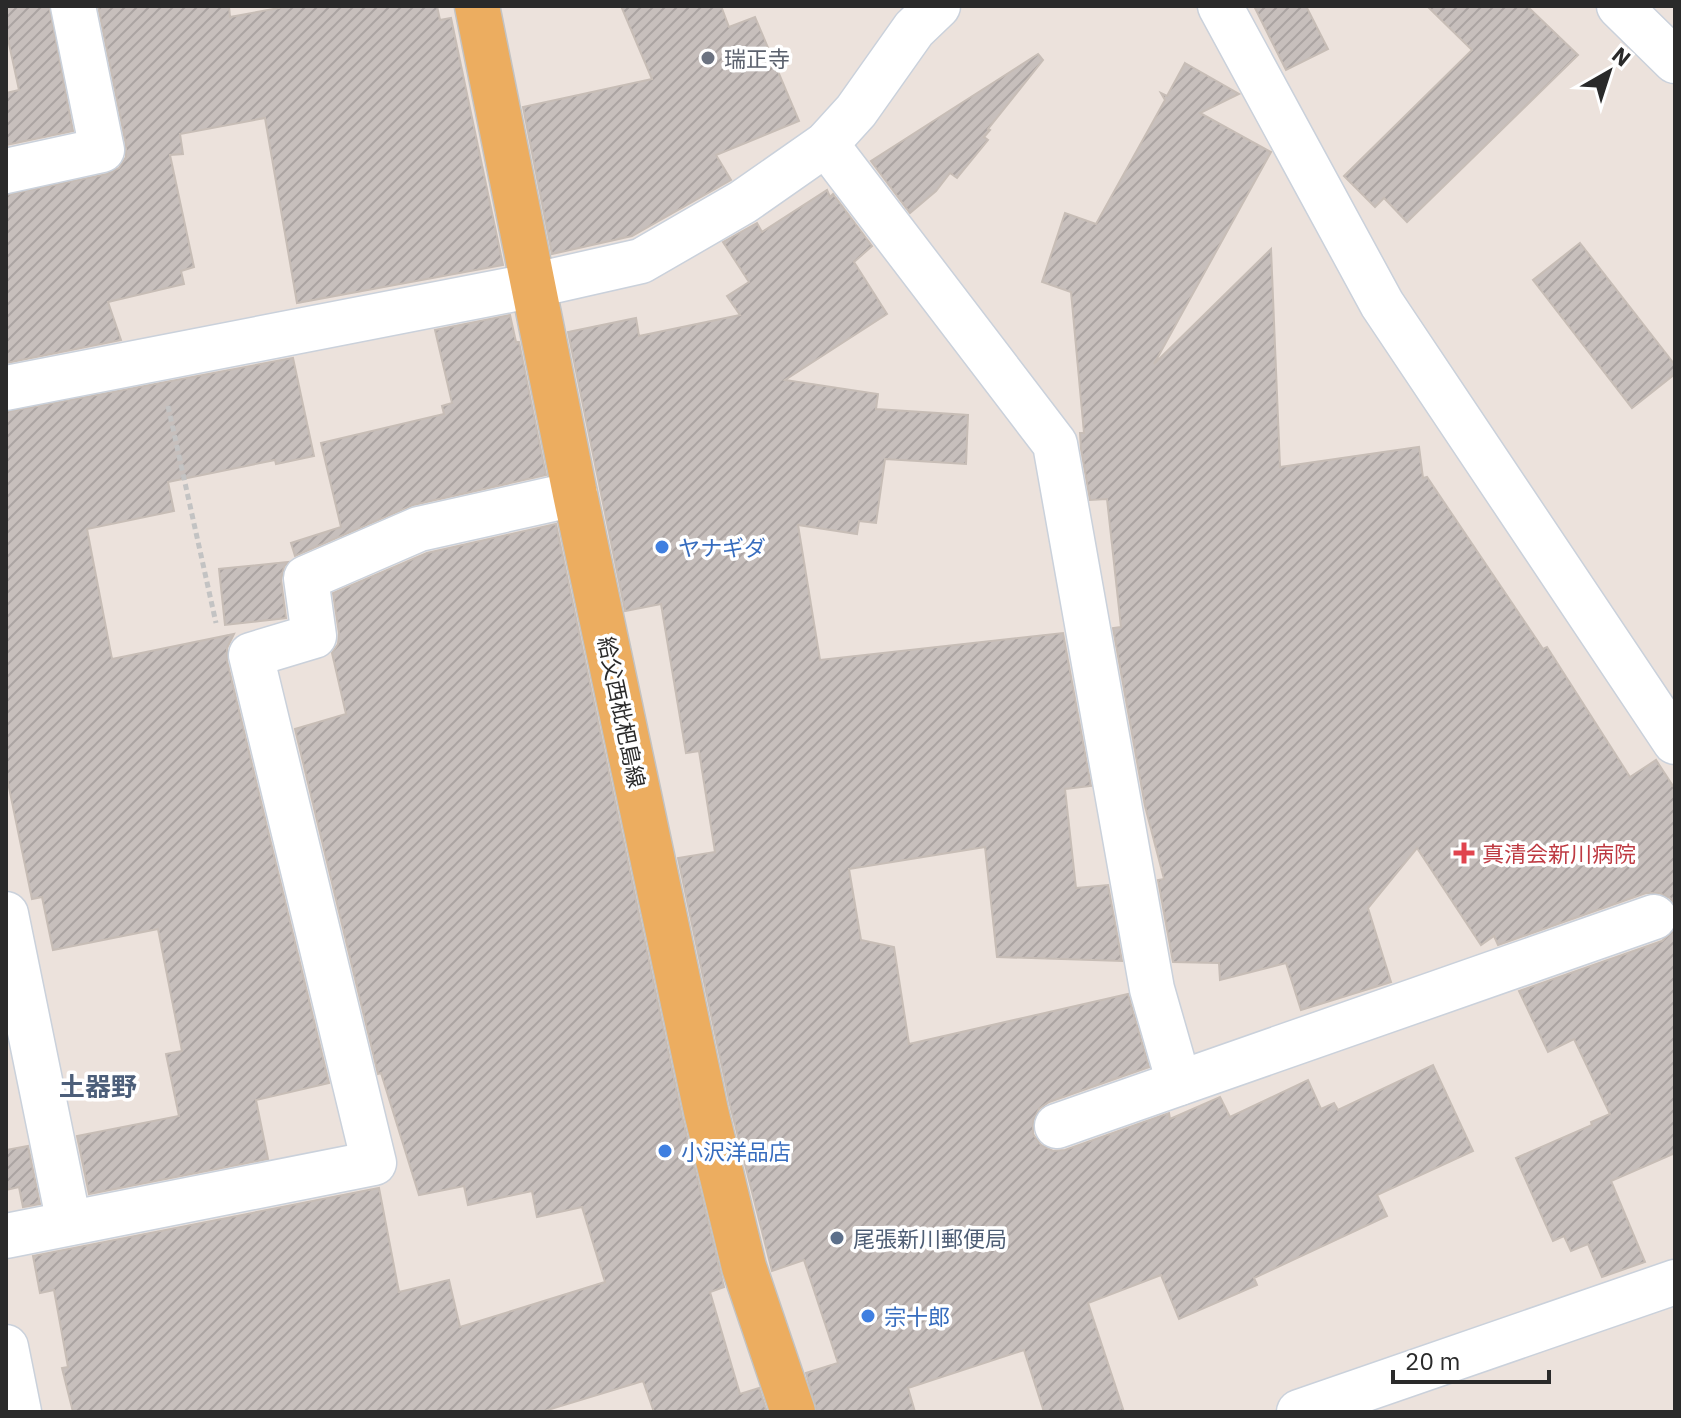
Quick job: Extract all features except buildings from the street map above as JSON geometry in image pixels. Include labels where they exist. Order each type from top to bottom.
[{"type":"main road","name":"給父西枇杷島線","points":[[477,6],[575,494],[706,1111],[744,1267],[793,1412]]},
{"type":"street","points":[[6,171],[102,150],[73,6]]},
{"type":"street","points":[[6,388],[535,285],[641,261],[743,202],[826,144],[856,111],[914,29],[938,6]]},
{"type":"street","points":[[1220,6],[1382,304],[1675,742]]},
{"type":"street","points":[[1619,6],[1675,61]]},
{"type":"street","points":[[826,144],[1055,444],[1152,989],[1179,1083]]},
{"type":"street","points":[[6,1236],[374,1163],[251,655],[314,636],[306,578],[419,529],[575,494]]},
{"type":"street","points":[[1057,1126],[1667,912]]},
{"type":"street","points":[[6,914],[69,1223]]},
{"type":"street","points":[[1299,1412],[1675,1282]]},
{"type":"street","points":[[6,1347],[19,1412]]},
{"type":"path","points":[[158,359],[219,634],[251,655]]},
{"type":"place","name":"瑞正寺","points":[[708,58]]},
{"type":"place","name":"ヤナギダ","points":[[662,547]]},
{"type":"place","name":"真清会新川病院","points":[[1464,853]]},
{"type":"place","name":"小沢洋品店","points":[[665,1151]]},
{"type":"place","name":"尾張新川郵便局","points":[[837,1238]]},
{"type":"place","name":"宗十郎","points":[[868,1316]]},
{"type":"district","name":"土器野","points":[[98,1086]]}]
